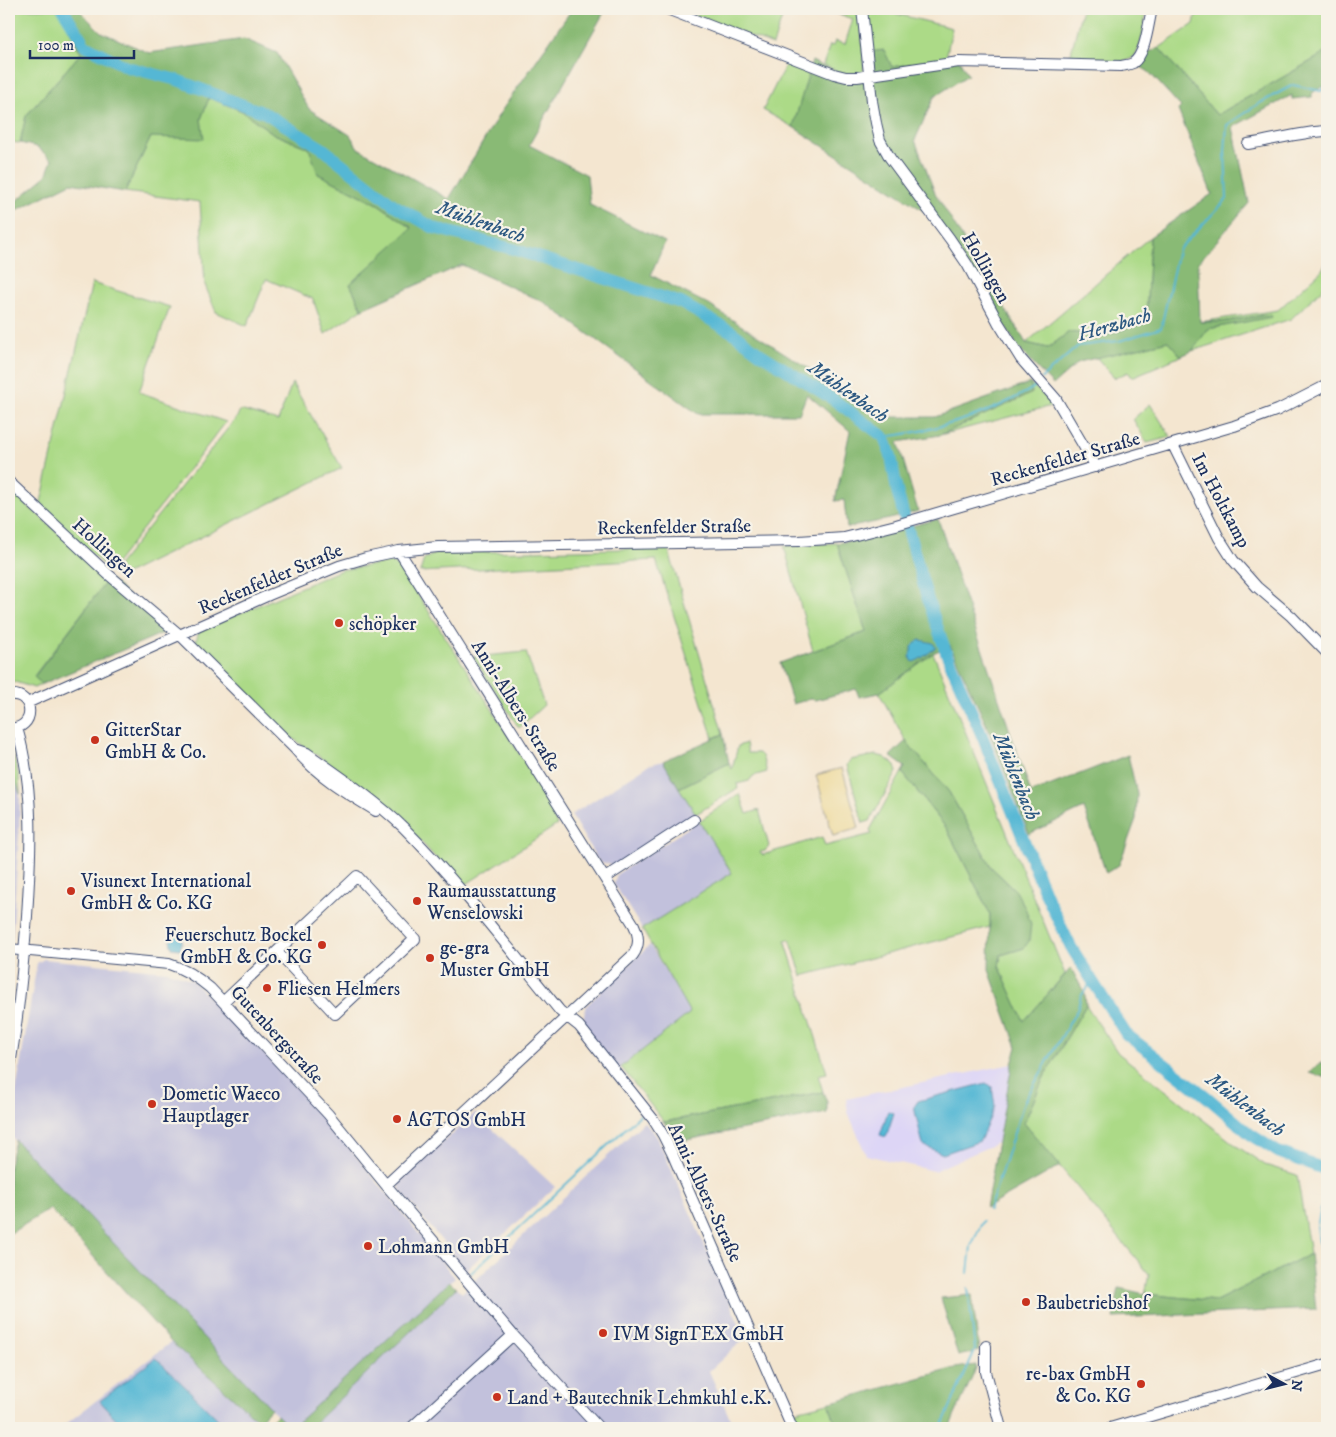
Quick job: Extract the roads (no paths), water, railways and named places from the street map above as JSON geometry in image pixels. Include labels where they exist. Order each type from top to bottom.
[{"type":"street","points":[[667,9],[846,77],[862,85],[872,101]]},
{"type":"street","name":"Hollingen","points":[[862,9],[872,101],[880,140],[890,158],[956,247],[1016,352],[1056,399],[1096,467]]},
{"type":"street","points":[[846,77],[869,76],[959,62],[1121,66],[1131,64],[1138,57],[1144,45],[1152,9]]},
{"type":"street","points":[[1248,144],[1277,140],[1304,132],[1327,130]]},
{"type":"street","name":"Reckenfelder Straße","points":[[27,703],[269,595],[339,566],[366,558],[399,550],[438,547],[799,541],[844,538],[917,519],[1234,426],[1278,410],[1327,385]]},
{"type":"street","name":"Im Holtkamp","points":[[1173,445],[1219,538],[1233,560],[1257,587],[1291,616],[1327,653]]},
{"type":"street","name":"Hollingen","points":[[9,482],[109,575],[180,635]]},
{"type":"street","name":"Anni-Albers-Straße","points":[[399,550],[634,925],[638,934],[637,949],[567,1016],[579,1026],[663,1135],[792,1428]]},
{"type":"street","points":[[180,635],[304,758],[338,786],[402,826],[462,890],[560,1011],[567,1016],[386,1185]]},
{"type":"street","points":[[9,695],[18,695],[27,703],[29,715],[27,720],[13,728],[27,771],[30,815],[29,882],[24,950],[9,1071]]},
{"type":"street","points":[[604,878],[694,820]]},
{"type":"street","points":[[224,1002],[357,876],[415,939],[336,1014],[277,952]]},
{"type":"street","name":"Gutenbergstraße","points":[[9,949],[169,964],[196,976],[224,1002],[317,1101],[513,1334],[599,1428]]},
{"type":"street","points":[[411,1428],[513,1334]]},
{"type":"street","points":[[986,1346],[986,1372],[1002,1428]]},
{"type":"street","points":[[1110,1428],[1327,1364]]},
{"type":"street","points":[[423,1428],[425,1416]]},
{"type":"water","points":[[920,640],[933,643],[936,648],[913,662],[910,657],[911,649]]},
{"type":"water","points":[[176,930],[181,931],[182,943],[180,949],[172,948],[171,945],[171,936]]},
{"type":"water","points":[[986,1083],[992,1087],[995,1106],[980,1141],[943,1154],[923,1145],[914,1107],[918,1101]]},
{"type":"water","points":[[888,1111],[894,1113],[886,1137],[880,1135]]},
{"type":"water","points":[[156,1358],[227,1428],[124,1428],[100,1401]]},
{"type":"waterway","name":"Mühlenbach","points":[[63,9],[85,45],[127,67],[177,80],[265,113],[322,148],[394,205],[434,228],[513,249],[681,303],[732,332],[761,354],[834,400],[884,437],[891,456],[897,491],[927,597],[947,655],[983,738],[1045,893],[1071,947],[1126,1034],[1207,1097],[1250,1134],[1278,1152],[1327,1170]]},
{"type":"waterway","name":"Herzbach","points":[[1042,378],[1078,346],[1119,341],[1161,328],[1178,250],[1227,199],[1225,151],[1227,125],[1258,104],[1293,85],[1321,91],[1327,86]]},
{"type":"waterway","name":"Herzbach","points":[[884,437],[935,428],[984,413],[1027,392],[1038,384]]},
{"type":"waterway","points":[[989,1210],[1024,1102],[1077,1010],[1081,996],[1092,981]]},
{"type":"waterway","points":[[471,1273],[640,1115]]},
{"type":"waterway","points":[[1326,1295],[1317,1226],[1322,1205],[1327,1203]]},
{"type":"waterway","points":[[968,1273],[971,1246],[983,1221]]},
{"type":"waterway","points":[[941,1428],[975,1350],[968,1288]]},
{"type":"place","name":"schöpker","points":[[339,623]]},
{"type":"place","name":"GitterStar GmbH & Co.","points":[[95,740]]},
{"type":"place","name":"Visunext International GmbH & Co. KG","points":[[71,891]]},
{"type":"place","name":"Raumausstattung Wenselowski","points":[[417,901]]},
{"type":"place","name":"Feuerschutz Bockel GmbH & Co. KG","points":[[322,945]]},
{"type":"place","name":"ge-gra Muster GmbH","points":[[430,958]]},
{"type":"place","name":"Fliesen Helmers","points":[[267,988]]},
{"type":"place","name":"Dometic Waeco Hauptlager","points":[[152,1104]]},
{"type":"place","name":"AGTOS GmbH","points":[[397,1119]]},
{"type":"place","name":"Lohmann GmbH","points":[[368,1246]]},
{"type":"place","name":"Baubetriebshof","points":[[1026,1302]]},
{"type":"place","name":"IVM SignTEX GmbH","points":[[603,1333]]},
{"type":"place","name":"re-bax GmbH & Co. KG","points":[[1141,1384]]},
{"type":"place","name":"Land + Bautechnik Lehmkuhl e.K.","points":[[497,1397]]}]
